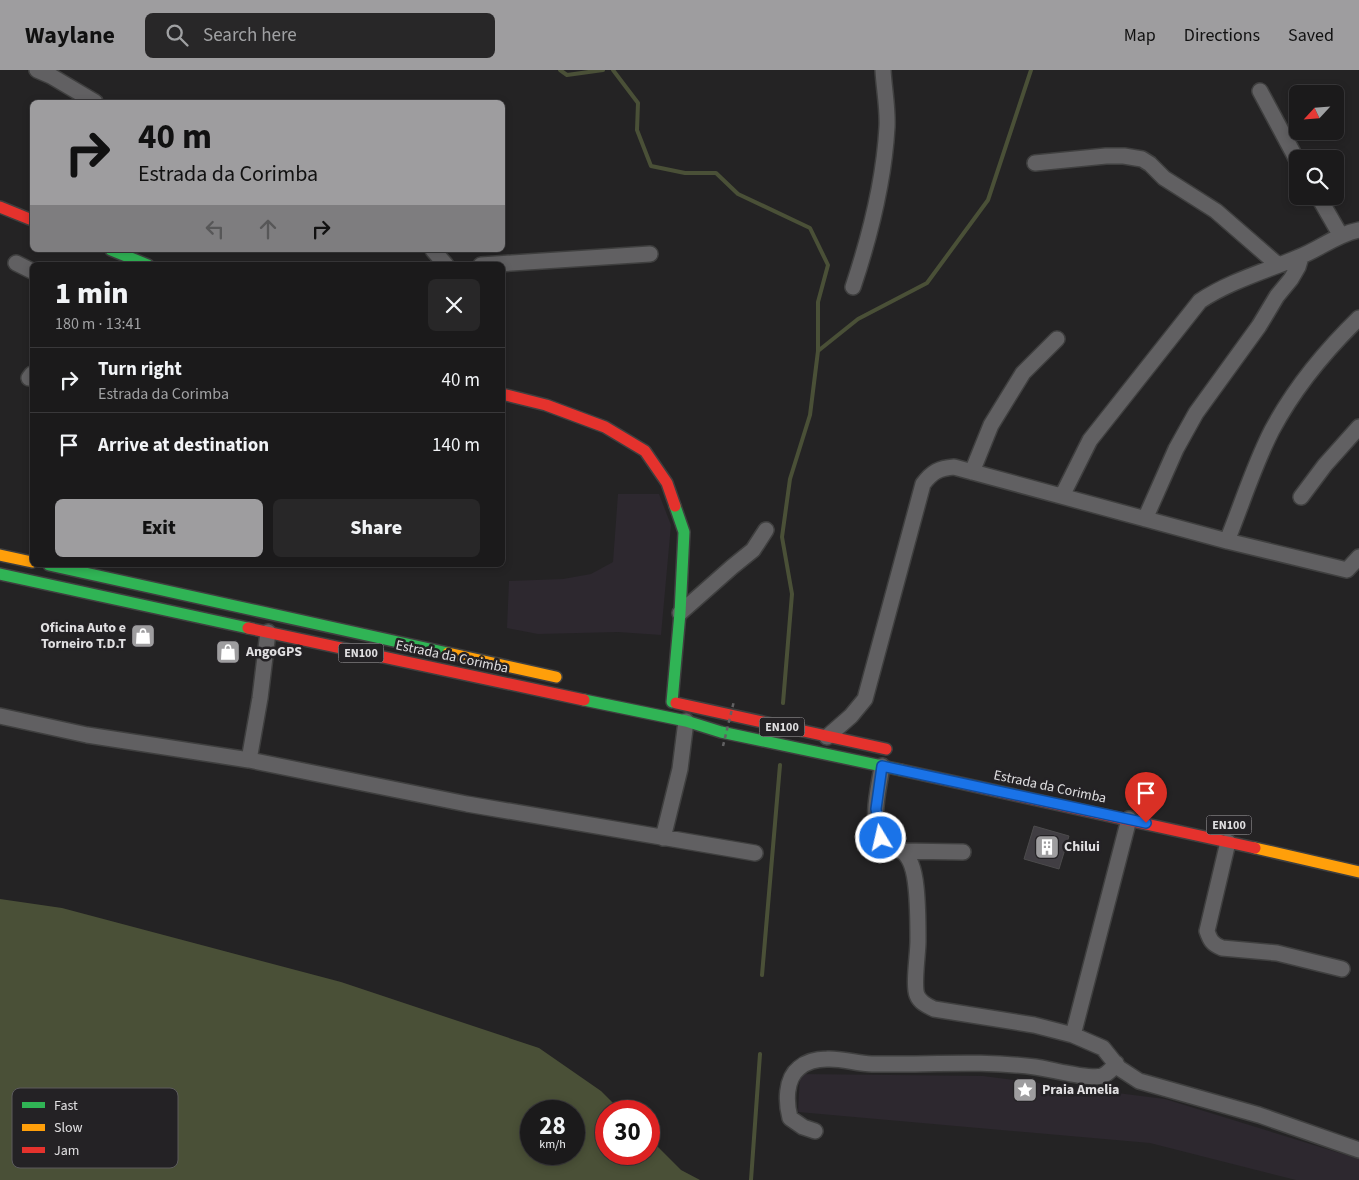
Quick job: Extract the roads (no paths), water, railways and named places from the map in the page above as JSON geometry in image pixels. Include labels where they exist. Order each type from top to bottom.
[{"type":"main road","points":[[0,207],[30,219]]},
{"type":"main road","points":[[117,257],[136,262]]},
{"type":"main road","points":[[505,395],[546,405],[605,427],[645,451],[667,483],[684,532],[680,613]]},
{"type":"main road","points":[[0,555],[30,562]]},
{"type":"main road","name":"Estrada da Corimba","points":[[58,567],[566,679]]},
{"type":"main road","name":"Estrada da Corimba","points":[[0,574],[460,675],[686,721],[733,735],[1129,819],[1359,872]]},
{"type":"main road","name":"EN100","points":[[680,613],[667,701],[901,752]]},
{"type":"street","points":[[38,70],[92,100]]},
{"type":"street","points":[[853,287],[871,223],[882,171],[887,126],[883,70]]},
{"type":"street","points":[[1260,91],[1292,150]]},
{"type":"street","points":[[1035,163],[1106,156],[1142,159],[1164,178],[1216,211],[1278,265]]},
{"type":"street","points":[[1323,205],[1340,236]]},
{"type":"street","points":[[1062,496],[1090,440],[1200,300],[1222,288],[1300,257],[1340,236],[1359,230]]},
{"type":"street","points":[[435,252],[443,262]]},
{"type":"street","points":[[505,263],[650,254]]},
{"type":"street","points":[[1145,519],[1176,449],[1196,413],[1291,279],[1298,267],[1300,257]]},
{"type":"street","points":[[16,263],[30,270]]},
{"type":"street","points":[[1228,541],[1272,431],[1303,380],[1330,346],[1359,318]]},
{"type":"street","points":[[972,472],[991,425],[1023,373],[1057,339]]},
{"type":"street","points":[[1302,497],[1325,465],[1359,427]]},
{"type":"street","points":[[827,737],[851,716],[865,699],[923,484],[931,473],[943,468],[954,467],[1353,573],[1359,557]]},
{"type":"street","points":[[680,613],[753,550],[766,530]]},
{"type":"street","points":[[248,760],[260,698],[268,632]]},
{"type":"street","points":[[0,716],[87,735],[248,760],[467,804],[755,853]]},
{"type":"street","points":[[663,838],[680,769],[686,721]]},
{"type":"street","points":[[882,766],[876,809],[877,824],[881,838],[886,845],[902,851],[908,856],[916,887],[918,941],[916,995],[923,1004],[934,1009],[1034,1025],[1073,1034],[1103,1048],[1119,1068],[1139,1081],[1259,1115],[1359,1150]]},
{"type":"street","points":[[1073,1034],[1129,819]]},
{"type":"street","points":[[1228,842],[1207,931],[1215,945],[1222,948],[1277,952],[1342,969]]},
{"type":"street","points":[[902,851],[963,852]]},
{"type":"street","points":[[814,1130],[803,1127],[790,1118],[787,1105],[788,1091],[797,1069],[812,1061],[827,1059],[872,1064],[993,1063],[1095,1076],[1101,1076],[1111,1071],[1116,1063]]},
{"type":"waterway","points":[[560,70],[567,75],[603,70]]},
{"type":"waterway","points":[[613,70],[638,103],[637,130],[651,166],[685,173],[716,173],[738,194],[810,228],[828,265],[818,302],[818,351]]},
{"type":"waterway","points":[[783,703],[792,594],[782,537],[790,479],[810,415],[818,351],[858,319],[927,283],[988,200],[1031,70]]},
{"type":"waterway","points":[[762,975],[780,765]]},
{"type":"waterway","points":[[751,1180],[760,1054]]},
{"type":"place","name":"Oficina Auto e Torneiro T.D.T","points":[[143,636]]},
{"type":"place","name":"AngoGPS","points":[[228,652]]},
{"type":"place","name":"Chilui","points":[[1047,847]]},
{"type":"place","name":"Praia Amelia","points":[[1025,1090]]}]
